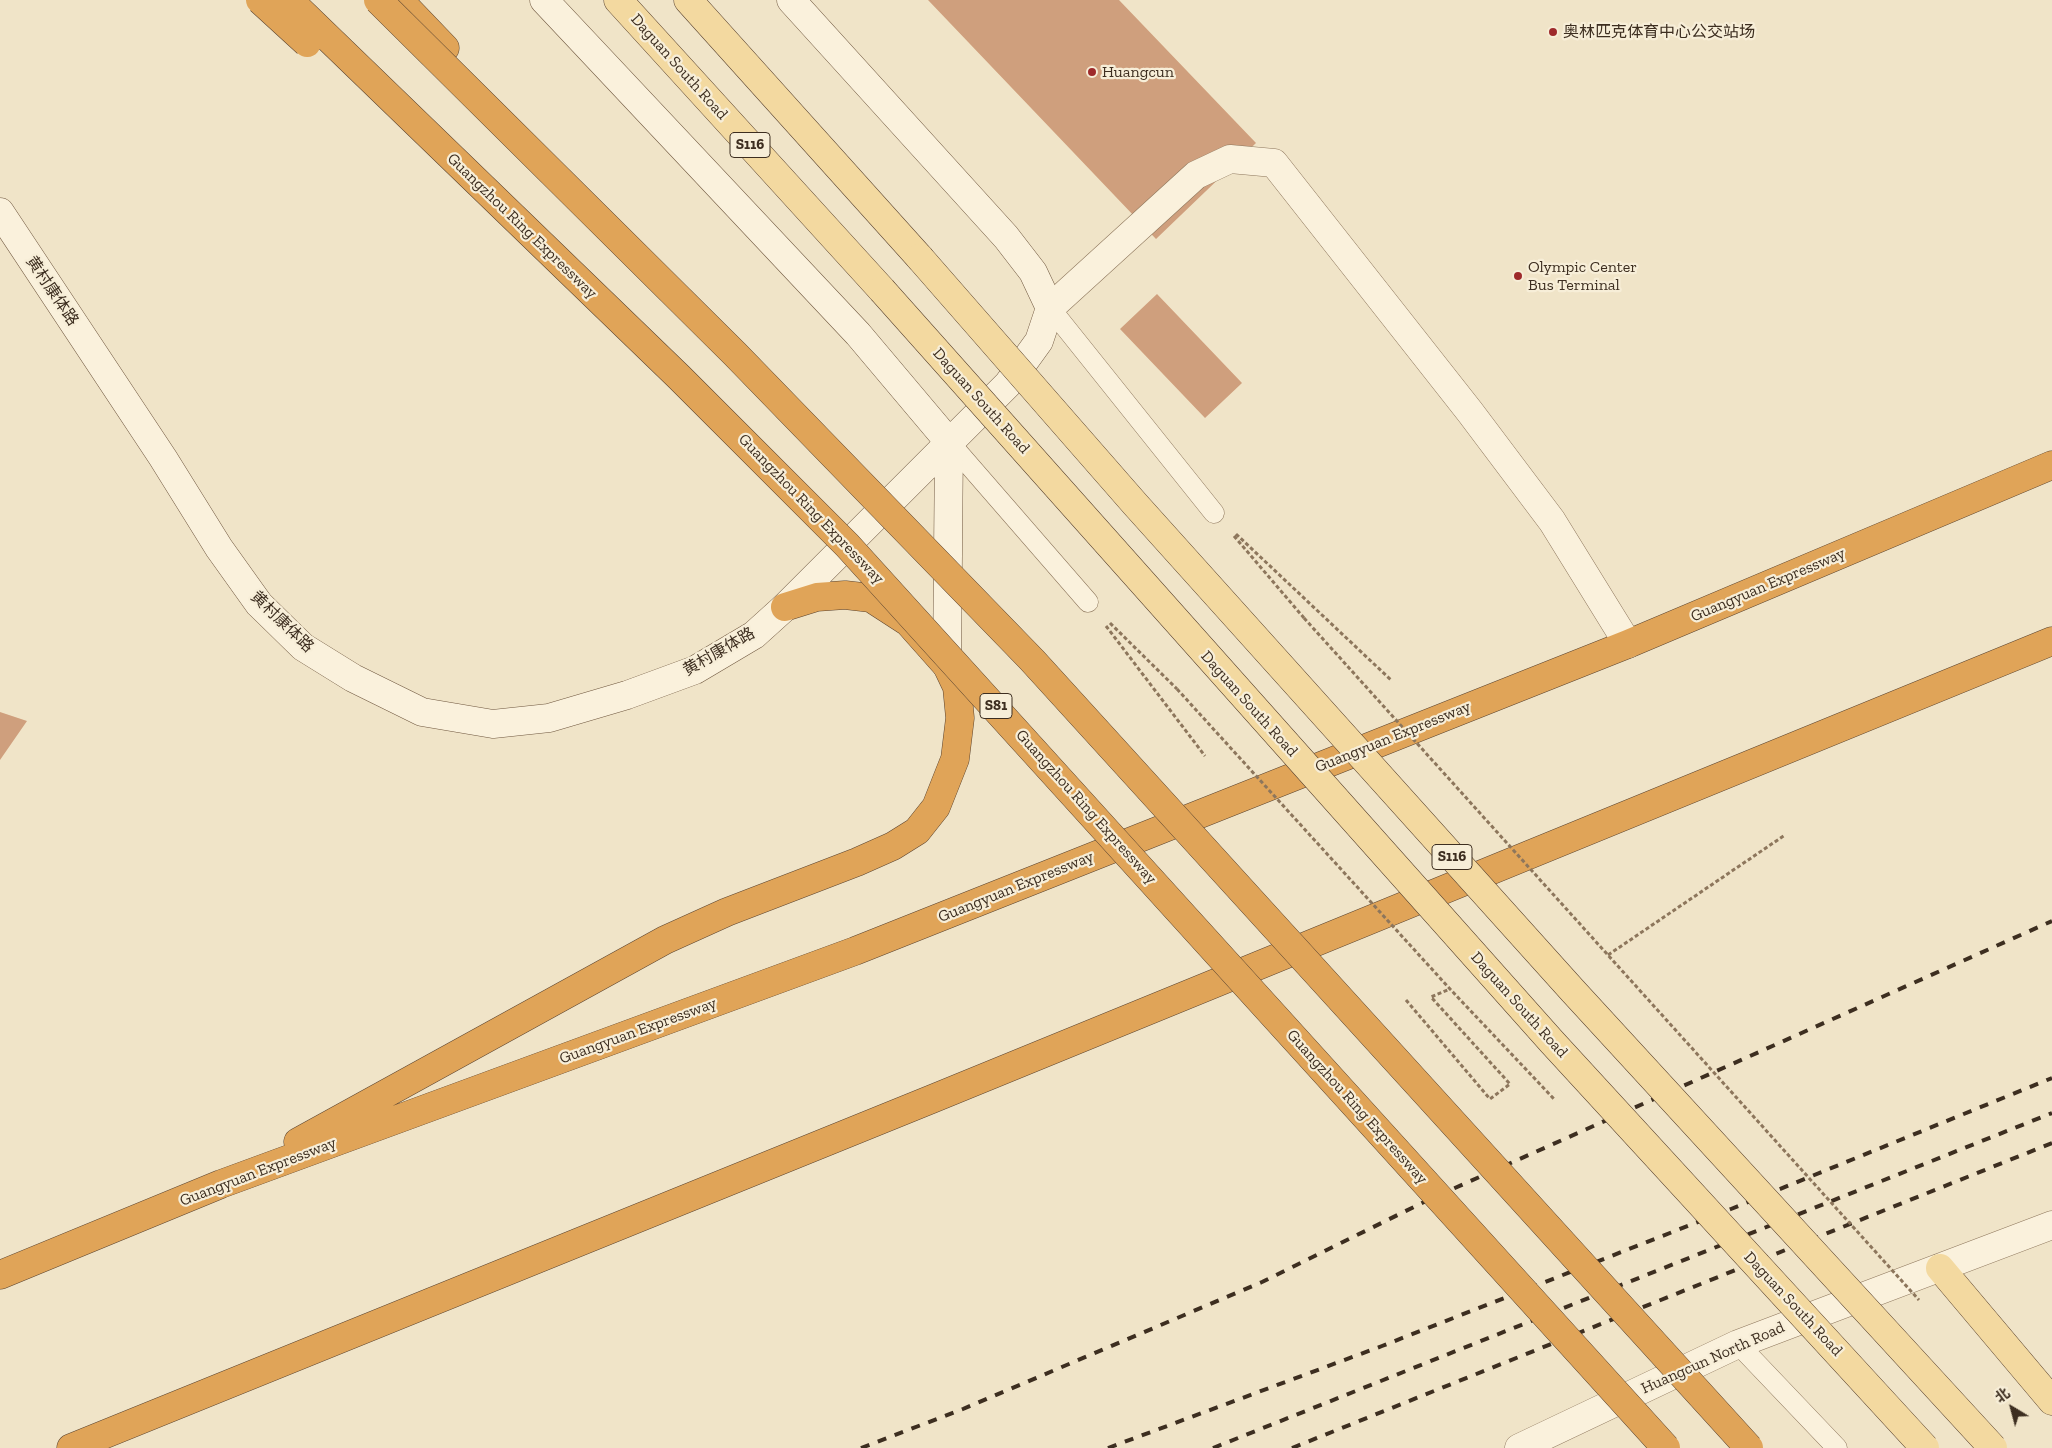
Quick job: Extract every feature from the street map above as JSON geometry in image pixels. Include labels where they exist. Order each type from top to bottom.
[{"type":"highway","points":[[260,0],[731,435],[846,544],[926,630]]},
{"type":"highway","name":"Guangzhou Ring Expressway","points":[[289,0],[771,467],[926,630],[1666,1448]]},
{"type":"highway","points":[[378,0],[735,354]]},
{"type":"highway","points":[[399,0],[735,354],[1032,660],[1749,1448]]},
{"type":"highway","name":"Guangyuan Expressway","points":[[0,1275],[221,1184],[855,950],[1628,644],[2052,465]]},
{"type":"highway","points":[[221,1184],[665,940],[727,912],[857,862],[893,846],[917,832],[936,807],[955,759],[960,718],[957,687],[947,666],[908,622],[871,598],[845,595],[817,597],[785,608]]},
{"type":"highway","points":[[71,1448],[932,1099],[2052,641]]},
{"type":"main road","name":"Daguan South Road","points":[[618,0],[882,290],[1559,1049],[1925,1448]]},
{"type":"main road","name":"S116","points":[[688,0],[920,258],[1135,504],[1573,990],[1993,1448]]},
{"type":"main road","points":[[1940,1268],[2052,1401]]},
{"type":"street","points":[[544,0],[858,334],[949,442],[947,666]]},
{"type":"street","points":[[791,0],[1006,237],[1033,272],[1050,308],[1196,175],[1230,159],[1274,163],[1464,404],[1552,521],[1628,644]]},
{"type":"street","name":"黄村康体路","points":[[0,212],[163,458],[219,548],[259,604],[303,647],[353,678],[422,712],[492,724],[549,718],[627,694],[696,670],[754,635],[785,608],[1008,384],[1039,340],[1050,308]]},
{"type":"street","name":"Huangcun North Road","points":[[1519,1448],[1738,1344],[2052,1226]]},
{"type":"lane","points":[[1050,308],[1214,513]]},
{"type":"lane","points":[[949,442],[1088,602]]},
{"type":"lane","points":[[1738,1344],[1837,1448]]},
{"type":"path","points":[[1214,513],[1304,618],[1919,1300]]},
{"type":"path","points":[[1214,513],[1391,680]]},
{"type":"path","points":[[1088,602],[1177,689],[1450,989],[1558,1103]]},
{"type":"path","points":[[1088,602],[1205,756]]},
{"type":"path","points":[[1608,955],[1785,835]]},
{"type":"path","points":[[1406,1000],[1490,1099],[1510,1084],[1431,996],[1450,989]]},
{"type":"building","name":"Huangcun","points":[[928,0],[1119,0],[1256,143],[1156,239]]},
{"type":"building","points":[[1157,294],[1242,383],[1205,418],[1120,329]]},
{"type":"building","points":[[0,712],[27,721],[0,760]]},
{"type":"railway","points":[[861,1448],[963,1409],[1262,1282],[1428,1200],[2052,921]]},
{"type":"railway","points":[[1108,1448],[1382,1346],[1731,1209],[2052,1078]]},
{"type":"railway","points":[[1213,1448],[2052,1113]]},
{"type":"railway","points":[[1292,1448],[2052,1143]]},
{"type":"place","name":"奥林匹克体育中心公交站场","points":[[1553,32]]},
{"type":"place","name":"Huangcun","points":[[1092,72]]},
{"type":"place","name":"Olympic Center Bus Terminal","points":[[1518,276]]}]
